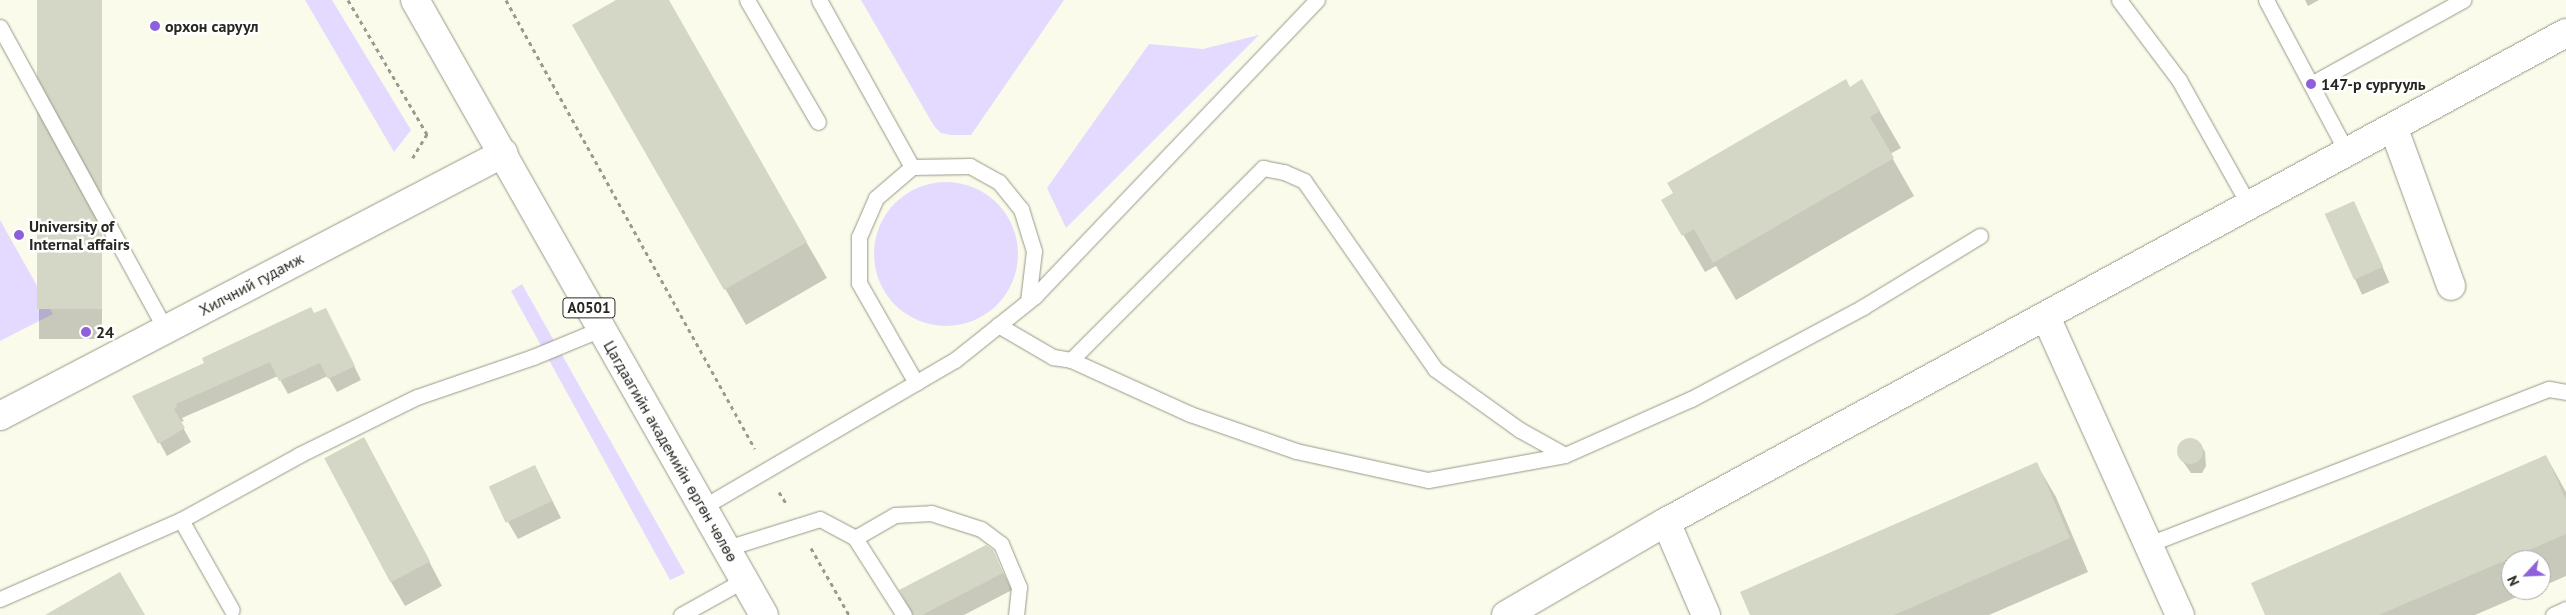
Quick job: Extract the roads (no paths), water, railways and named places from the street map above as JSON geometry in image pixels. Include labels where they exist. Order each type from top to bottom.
[{"type":"main road","name":"Цагдаагийн академийн өргөн чөлөө","points":[[416,0],[764,615]]},
{"type":"main road","points":[[1506,615],[1666,522],[2348,154],[2566,33]]},
{"type":"main road","points":[[2394,129],[2451,286]]},
{"type":"main road","name":"Хилчний гудамж","points":[[0,416],[164,329],[504,154]]},
{"type":"main road","points":[[2046,317],[2149,544],[2177,614]]},
{"type":"main road","points":[[1666,522],[1706,615]]},
{"type":"lane","points":[[747,0],[818,122]]},
{"type":"lane","points":[[819,0],[912,167]]},
{"type":"lane","points":[[703,507],[955,360],[1028,301],[1317,0]]},
{"type":"lane","points":[[2119,0],[2179,80],[2250,206]]},
{"type":"lane","points":[[2266,0],[2348,154]]},
{"type":"lane","points":[[2311,84],[2464,0]]},
{"type":"lane","points":[[0,27],[164,329]]},
{"type":"lane","points":[[916,382],[859,283],[858,237],[876,198],[912,167],[970,166],[999,182],[1021,208],[1034,251],[1028,301]]},
{"type":"lane","points":[[1071,360],[1263,168],[1284,172],[1304,182],[1435,369],[1520,430],[1565,455]]},
{"type":"lane","points":[[998,325],[1053,357],[1071,360],[1190,414],[1296,451],[1428,480],[1565,455],[1691,400],[1863,307],[1980,236]]},
{"type":"lane","points":[[0,599],[182,520],[299,455],[417,397],[533,357],[601,328]]},
{"type":"lane","points":[[2149,544],[2550,389],[2566,392]]},
{"type":"lane","points":[[855,538],[895,514],[931,513],[981,529],[1001,544],[1020,587],[1016,615]]},
{"type":"lane","points":[[727,548],[820,519],[855,538],[904,615]]},
{"type":"lane","points":[[182,520],[232,610]]},
{"type":"lane","points":[[681,615],[744,580]]},
{"type":"lane","points":[[2553,615],[2566,609]]},
{"type":"place","name":"орхон саруул","points":[[155,26]]},
{"type":"place","name":"147-р сургууль","points":[[2311,84]]},
{"type":"place","name":"University of Internal affairs","points":[[19,235]]},
{"type":"place","name":"24","points":[[86,332]]}]
